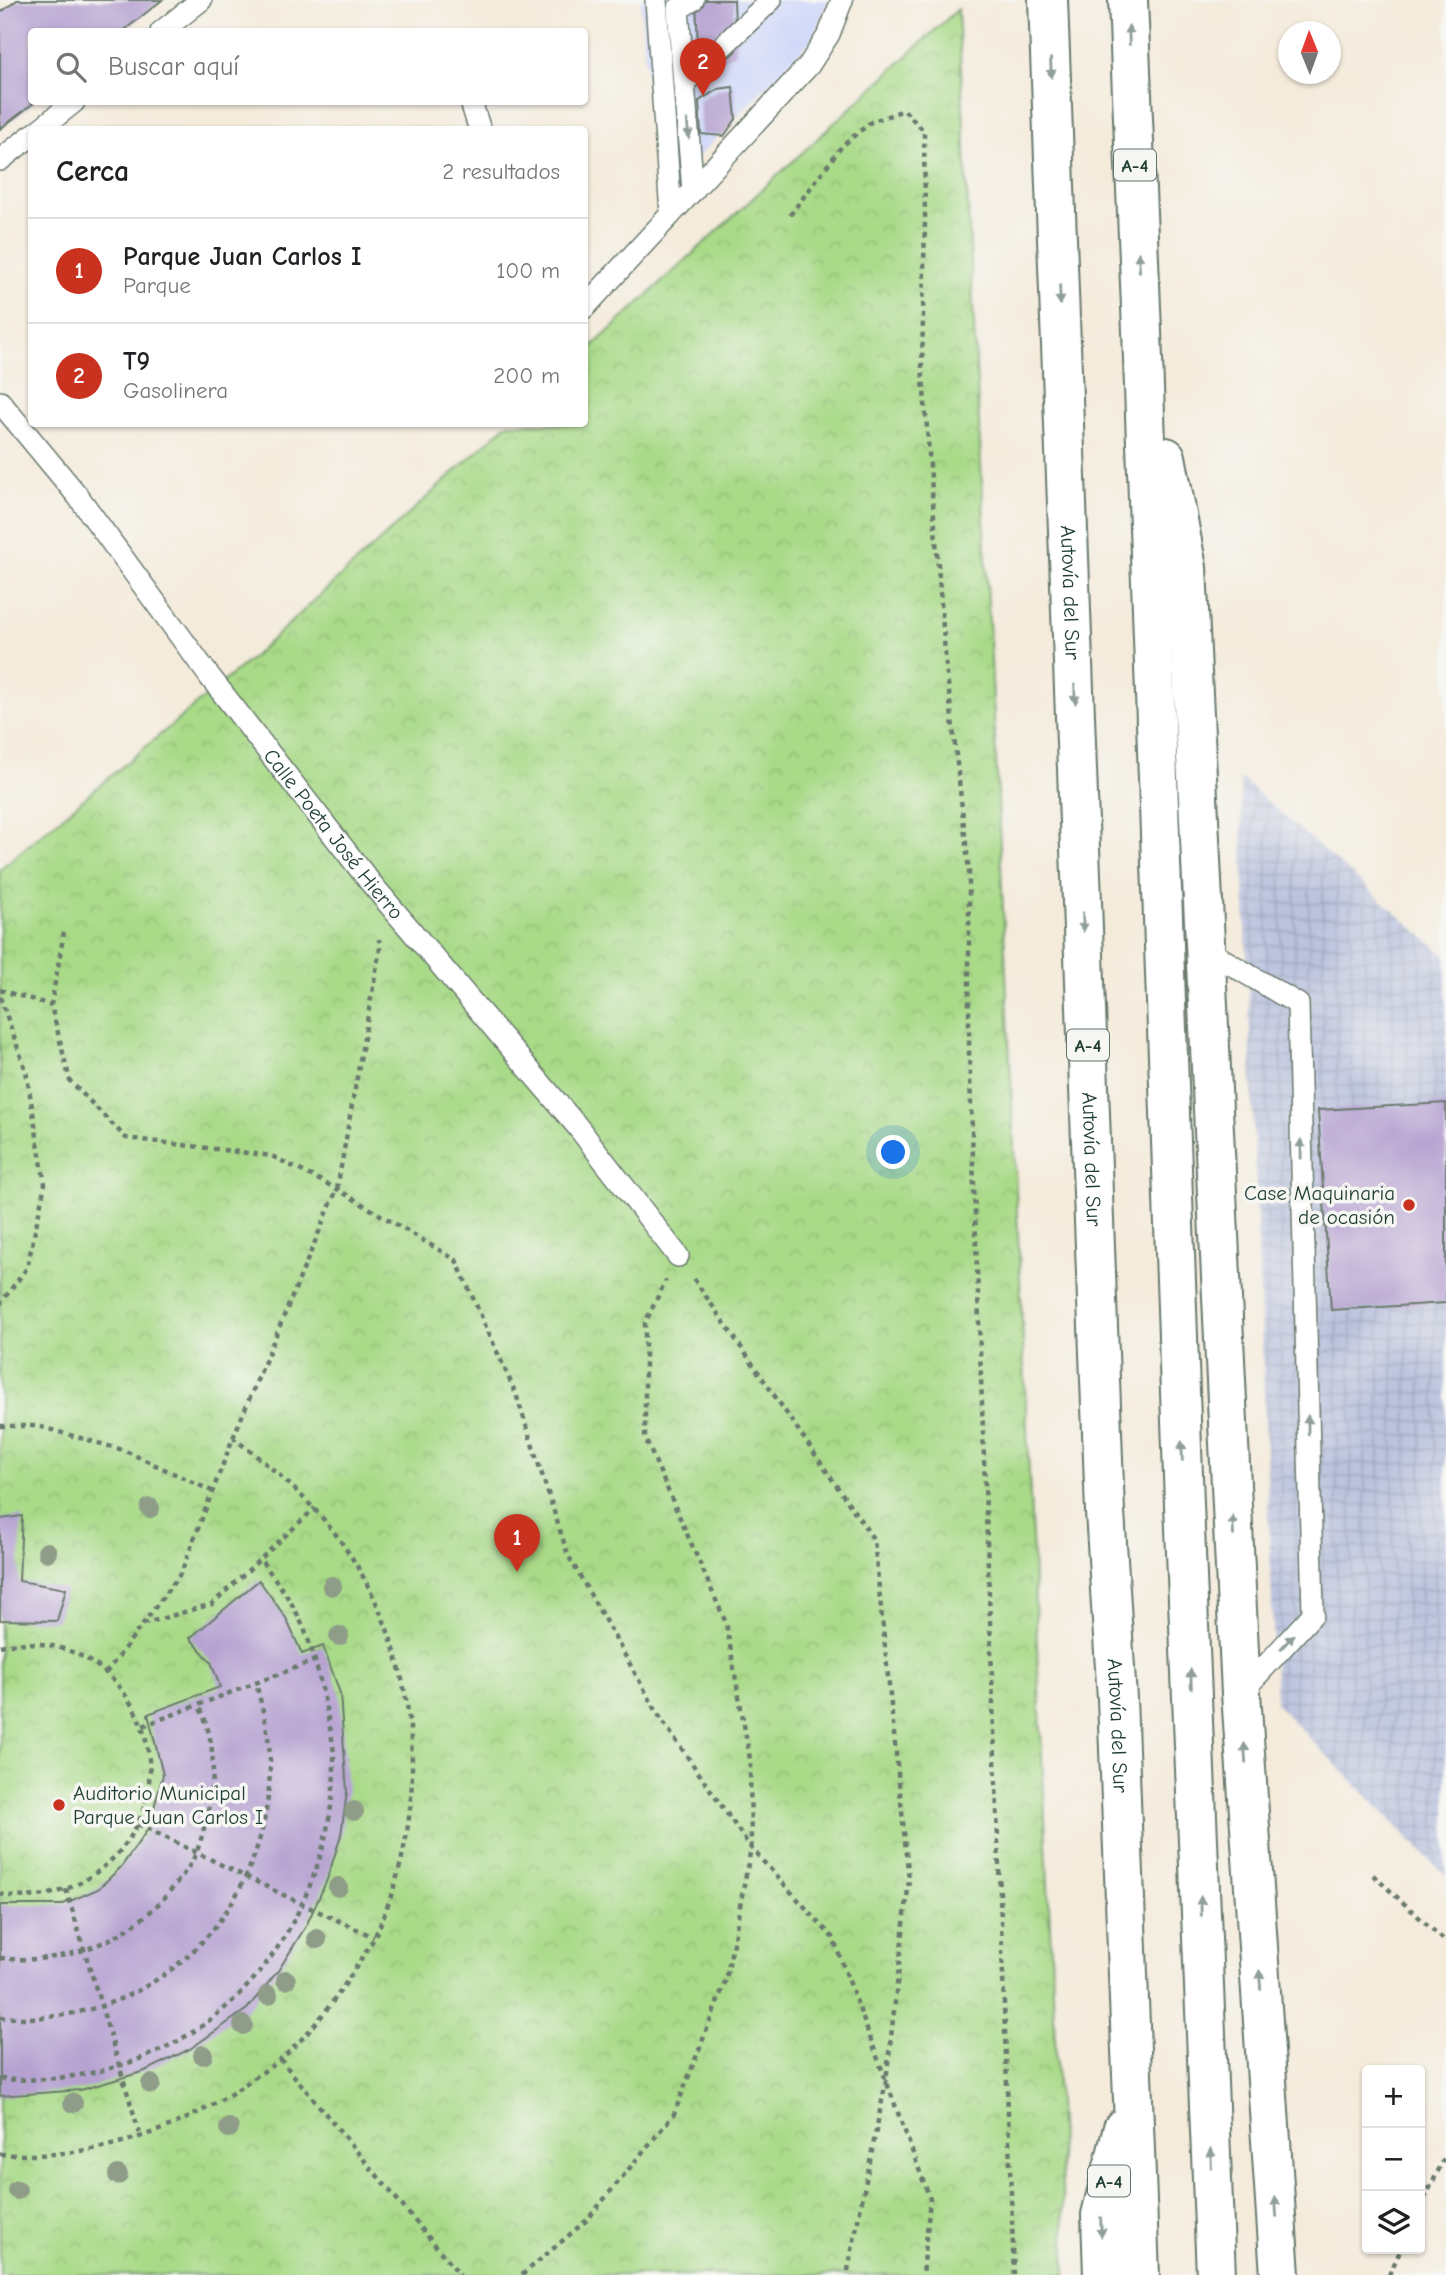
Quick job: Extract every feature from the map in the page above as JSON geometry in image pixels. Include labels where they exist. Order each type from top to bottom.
[{"type":"highway","name":"Autovía del Sur","points":[[1048,0],[1105,1512],[1117,1699],[1140,2275]]},
{"type":"highway","name":"A-4","points":[[1128,0],[1184,1504],[1216,2275]]},
{"type":"highway","points":[[1142,331],[1187,568],[1241,1693],[1280,2275]]},
{"type":"highway","name":"A-4","points":[[1103,2275],[1101,2215],[1133,2089]]},
{"type":"lane","points":[[166,28],[201,0]]},
{"type":"lane","points":[[656,0],[671,214]]},
{"type":"lane","points":[[692,0],[678,9],[693,191]]},
{"type":"lane","points":[[684,83],[771,0]]},
{"type":"lane","points":[[588,304],[809,65],[829,34],[842,0]]},
{"type":"lane","points":[[43,126],[70,105]]},
{"type":"lane","points":[[472,105],[479,126]]},
{"type":"lane","points":[[0,160],[28,138]]},
{"type":"lane","name":"Calle Poeta José Hierro","points":[[0,402],[76,495],[210,677],[370,882],[577,1126],[678,1256]]},
{"type":"lane","points":[[1205,949],[1298,1004],[1312,1614],[1241,1693]]},
{"type":"path","points":[[790,215],[842,146],[871,122],[904,110],[924,131],[922,366],[946,665],[969,871],[969,1050],[1014,2275]]},
{"type":"path","points":[[106,1673],[181,1573],[233,1438],[337,1189],[380,948],[370,882]]},
{"type":"path","points":[[65,932],[51,1005],[70,1081],[126,1138],[272,1156],[337,1189],[456,1260],[516,1394],[568,1555],[661,1718],[751,1848],[833,1938],[930,2199],[923,2275]]},
{"type":"path","points":[[0,990],[51,1005]]},
{"type":"path","points":[[0,997],[26,1071],[45,1184],[27,1268],[0,1304]]},
{"type":"path","points":[[522,2275],[587,2220],[674,2114],[726,1980],[751,1848],[750,1759],[726,1623],[645,1438],[645,1323],[678,1256],[874,1540],[909,1880],[886,2081],[847,2275]]},
{"type":"path","points":[[0,1426],[38,1426],[123,1450],[212,1491]]},
{"type":"path","points":[[0,2154],[23,2156],[83,2151],[141,2138],[215,2106],[280,2059],[333,2003],[374,1937],[397,1876],[411,1812],[413,1746],[404,1682],[384,1619],[354,1561],[315,1508],[276,1471],[233,1438]]},
{"type":"path","points":[[143,1624],[212,1604],[315,1508]]},
{"type":"path","points":[[0,2079],[62,2079],[119,2067],[156,2053],[196,2032],[235,2001],[263,1969],[285,1937],[302,1905],[317,1868],[333,1796],[334,1753],[316,1660],[284,1591],[260,1559]]},
{"type":"path","points":[[0,1646],[12,1643],[38,1644],[62,1649],[85,1659],[106,1673],[123,1691],[137,1712],[150,1759],[150,1784],[145,1808],[121,1852],[103,1869],[82,1883],[66,1889],[34,1896],[0,1894]]},
{"type":"path","points":[[142,1726],[316,1660]]},
{"type":"path","points":[[0,2017],[59,2017],[101,2006],[143,1989],[174,1969],[202,1943],[226,1914],[247,1877],[264,1820],[269,1787],[267,1733],[256,1684]]},
{"type":"path","points":[[0,1958],[43,1959],[84,1950],[116,1937],[145,1919],[171,1891],[197,1853],[212,1795],[211,1738],[199,1706]]},
{"type":"path","points":[[138,1824],[302,1905],[374,1937]]},
{"type":"path","points":[[1373,1875],[1446,1942]]},
{"type":"path","points":[[66,1889],[141,2138]]},
{"type":"path","points":[[280,2059],[460,2275]]},
{"type":"path","points":[[1425,2198],[1446,2155]]},
{"type":"path","points":[[1389,2275],[1399,2254]]},
{"type":"shaded area","points":[[640,0],[828,0],[812,39],[657,199]]},
{"type":"shaded area","points":[[1240,778],[1446,956],[1446,1876],[1276,1704]]},
{"type":"green space","points":[[958,9],[997,778],[1066,2275],[0,2275],[0,869],[254,656],[504,427],[588,427],[588,350]]},
{"type":"building","points":[[17,0],[162,0],[127,28],[28,28],[28,105],[31,105],[0,129],[0,13]]},
{"type":"building","points":[[696,0],[734,0],[736,52],[699,74]]},
{"type":"building","points":[[733,87],[736,119],[724,136],[701,134],[699,101],[718,89]]},
{"type":"building","points":[[1446,1103],[1446,1303],[1331,1310],[1318,1110]]},
{"type":"building","points":[[22,1516],[19,1581],[66,1589],[57,1621],[0,1620],[0,1519]]},
{"type":"building","points":[[259,1580],[286,1618],[302,1654],[323,1646],[340,1693],[347,1792],[341,1835],[327,1880],[306,1926],[278,1971],[247,2009],[190,2049],[145,2071],[81,2090],[0,2096],[0,1905],[61,1905],[98,1889],[121,1867],[148,1829],[163,1775],[148,1714],[220,1687],[211,1662],[190,1638]]},
{"type":"place","name":"T9","points":[[703,96]]},
{"type":"place","name":"Case Maquinaria de ocasión","points":[[1409,1205]]},
{"type":"place","name":"Parque Juan Carlos I","points":[[517,1572]]},
{"type":"place","name":"Auditorio Municipal Parque Juan Carlos I","points":[[59,1805]]}]
